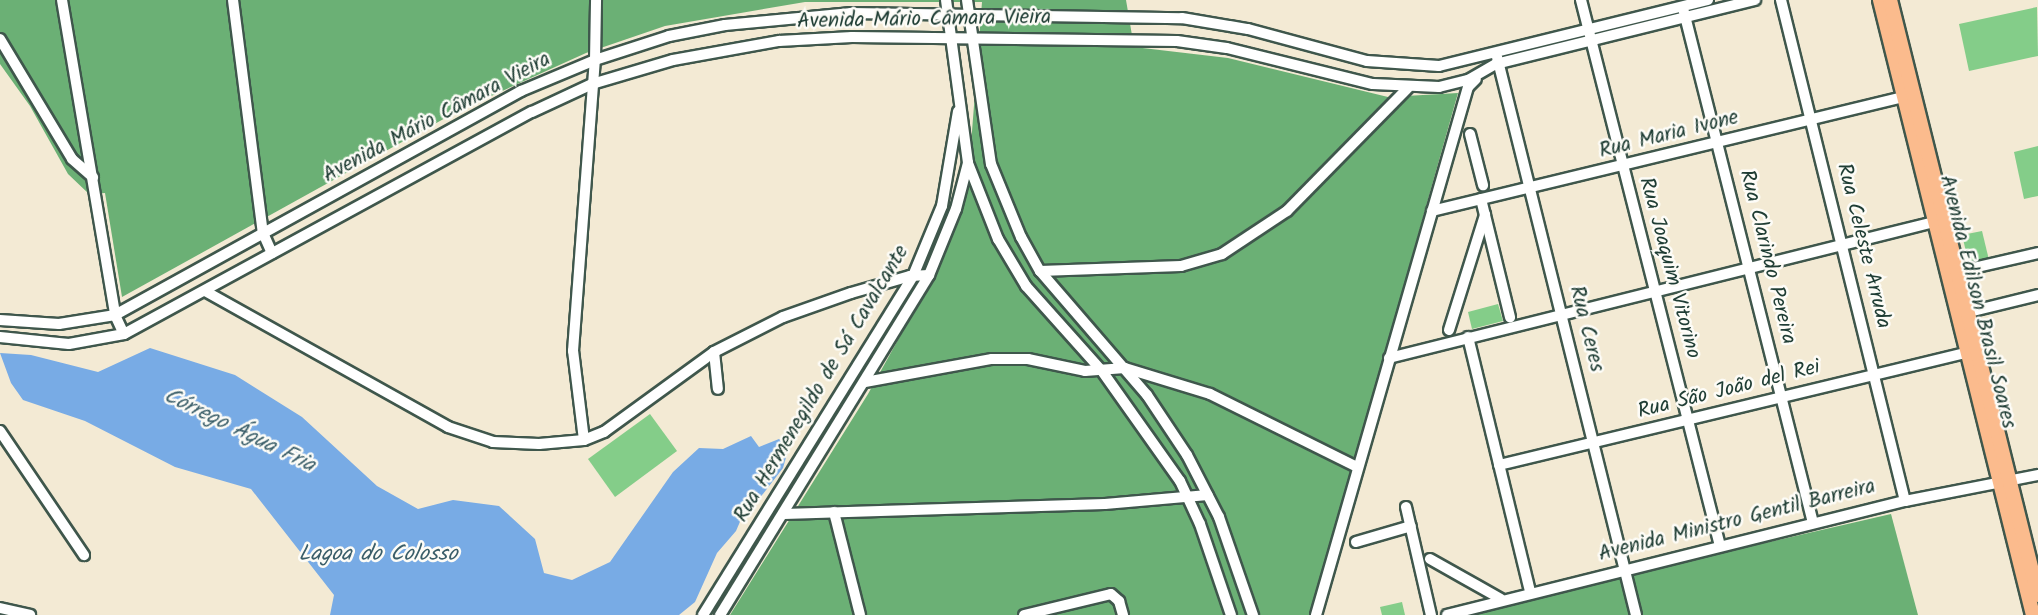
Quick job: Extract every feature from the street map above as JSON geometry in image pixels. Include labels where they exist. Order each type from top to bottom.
[{"type":"main road","name":"Avenida Edilson Brasil Soares","points":[[1889,1],[1909,95],[1941,220],[1968,352],[2038,595]]},
{"type":"main road","name":"Avenida Edilson Brasil Soares","points":[[1941,220],[1960,271],[2033,615]]},
{"type":"street","points":[[62,0],[116,315],[124,334]]},
{"type":"street","points":[[233,0],[263,233],[272,254]]},
{"type":"street","points":[[584,440],[573,351],[595,60],[596,0]]},
{"type":"street","points":[[946,0],[953,37],[968,164],[998,239],[1040,305],[1102,371],[1188,497],[1231,615]]},
{"type":"street","points":[[968,0],[991,164],[1021,237],[1040,271],[1159,410],[1208,495],[1234,556],[1253,615]]},
{"type":"street","name":"Rua Joaquim Vitorino","points":[[1581,0],[1720,546]]},
{"type":"street","points":[[1683,8],[1708,0]]},
{"type":"street","points":[[1683,8],[1755,0]]},
{"type":"street","name":"Rua Celeste Arruda","points":[[1781,0],[1905,501]]},
{"type":"street","name":"Avenida Mário Câmara Vieira","points":[[0,320],[59,324],[116,315],[521,91],[595,60],[669,36],[777,17],[851,12],[1182,18],[1248,29],[1367,61],[1448,65],[1485,56],[1497,58],[1590,35],[1683,8]]},
{"type":"street","name":"Rua Clarindo Pereira","points":[[1683,8],[1719,142],[1813,524]]},
{"type":"street","name":"Avenida Mário Câmara Vieira","points":[[0,337],[69,344],[124,334],[446,156],[592,84],[673,60],[779,41],[975,37],[1177,41],[1227,48],[1373,84],[1408,88],[1455,84],[1479,74],[1497,58]]},
{"type":"street","points":[[0,39],[72,159],[93,177]]},
{"type":"street","points":[[1316,615],[1468,87],[1479,74],[1485,56]]},
{"type":"street","name":"Rua Ceres","points":[[1497,58],[1528,189],[1564,314],[1636,615]]},
{"type":"street","points":[[1040,271],[1181,266],[1222,254],[1287,211],[1408,88]]},
{"type":"street","name":"Rua Hermenegildo de Sá Cavalcante","points":[[703,615],[913,276],[942,206],[952,164],[960,93]]},
{"type":"street","name":"Rua Maria Ivone","points":[[1432,211],[1484,193],[1528,189],[1623,168],[1909,95]]},
{"type":"street","points":[[1470,134],[1484,193],[1485,215],[1510,317]]},
{"type":"street","name":"Rua Hermenegildo de Sá Cavalcante","points":[[720,615],[929,275],[956,209],[968,164]]},
{"type":"street","points":[[1449,330],[1485,215]]},
{"type":"street","points":[[1389,358],[1843,247],[1941,220]]},
{"type":"street","points":[[1960,271],[2038,253]]},
{"type":"street","points":[[205,291],[448,427],[493,442],[538,444],[584,440],[666,391],[714,352],[783,318],[913,276],[929,275]]},
{"type":"street","points":[[1969,312],[2038,295]]},
{"type":"street","points":[[1468,337],[1530,591]]},
{"type":"street","points":[[714,352],[718,389]]},
{"type":"street","name":"Rua São João del Rei","points":[[1500,465],[1595,444],[1968,352]]},
{"type":"street","points":[[865,382],[992,358],[1028,359],[1102,371],[1125,369],[1210,394],[1357,467]]},
{"type":"street","points":[[0,430],[84,555]]},
{"type":"street","name":"Avenida Ministro Gentil Barreira","points":[[1447,615],[1530,591],[1905,501],[2038,475]]},
{"type":"street","points":[[784,514],[1105,504],[1208,495]]},
{"type":"street","points":[[1406,507],[1431,615]]},
{"type":"street","points":[[834,512],[860,615]]},
{"type":"street","points":[[1356,542],[1411,526]]},
{"type":"street","points":[[1430,559],[1501,599]]},
{"type":"street","points":[[1024,615],[1111,594],[1119,601],[1123,615]]},
{"type":"street","points":[[0,608],[30,615]]},
{"type":"green space","points":[[0,0],[1126,0],[1134,47],[1228,58],[1388,97],[1458,93],[1311,615],[730,615],[868,394],[945,255],[968,183],[982,2],[805,2],[665,26],[586,53],[458,111],[122,297],[105,193],[89,194],[68,174],[30,106],[0,64]]},
{"type":"green space","points":[[2037,7],[2038,56],[1969,71],[1959,24]]},
{"type":"green space","points":[[2038,146],[2038,196],[2024,199],[2014,152]]},
{"type":"green space","points":[[1982,231],[1989,260],[1969,264],[1962,235]]},
{"type":"green space","points":[[1498,304],[1503,321],[1472,329],[1468,312]]},
{"type":"green space","points":[[650,414],[677,451],[615,497],[588,459]]},
{"type":"green space","points":[[1891,514],[1918,615],[1465,615],[1617,577]]},
{"type":"green space","points":[[1402,602],[1405,615],[1382,615],[1380,607]]},
{"type":"water","name":"Lagoa do Colosso","points":[[150,348],[235,375],[302,417],[377,486],[418,509],[453,500],[499,506],[535,539],[544,573],[572,580],[610,562],[673,472],[699,448],[723,449],[751,436],[759,447],[779,439],[789,447],[783,468],[759,499],[745,510],[736,531],[717,553],[695,602],[679,615],[330,615],[334,595],[251,489],[175,467],[85,421],[23,400],[11,383],[0,353],[31,355],[98,372]]},
{"type":"water label","name":"Córrego Água Fria","points":[[239,431]]}]
